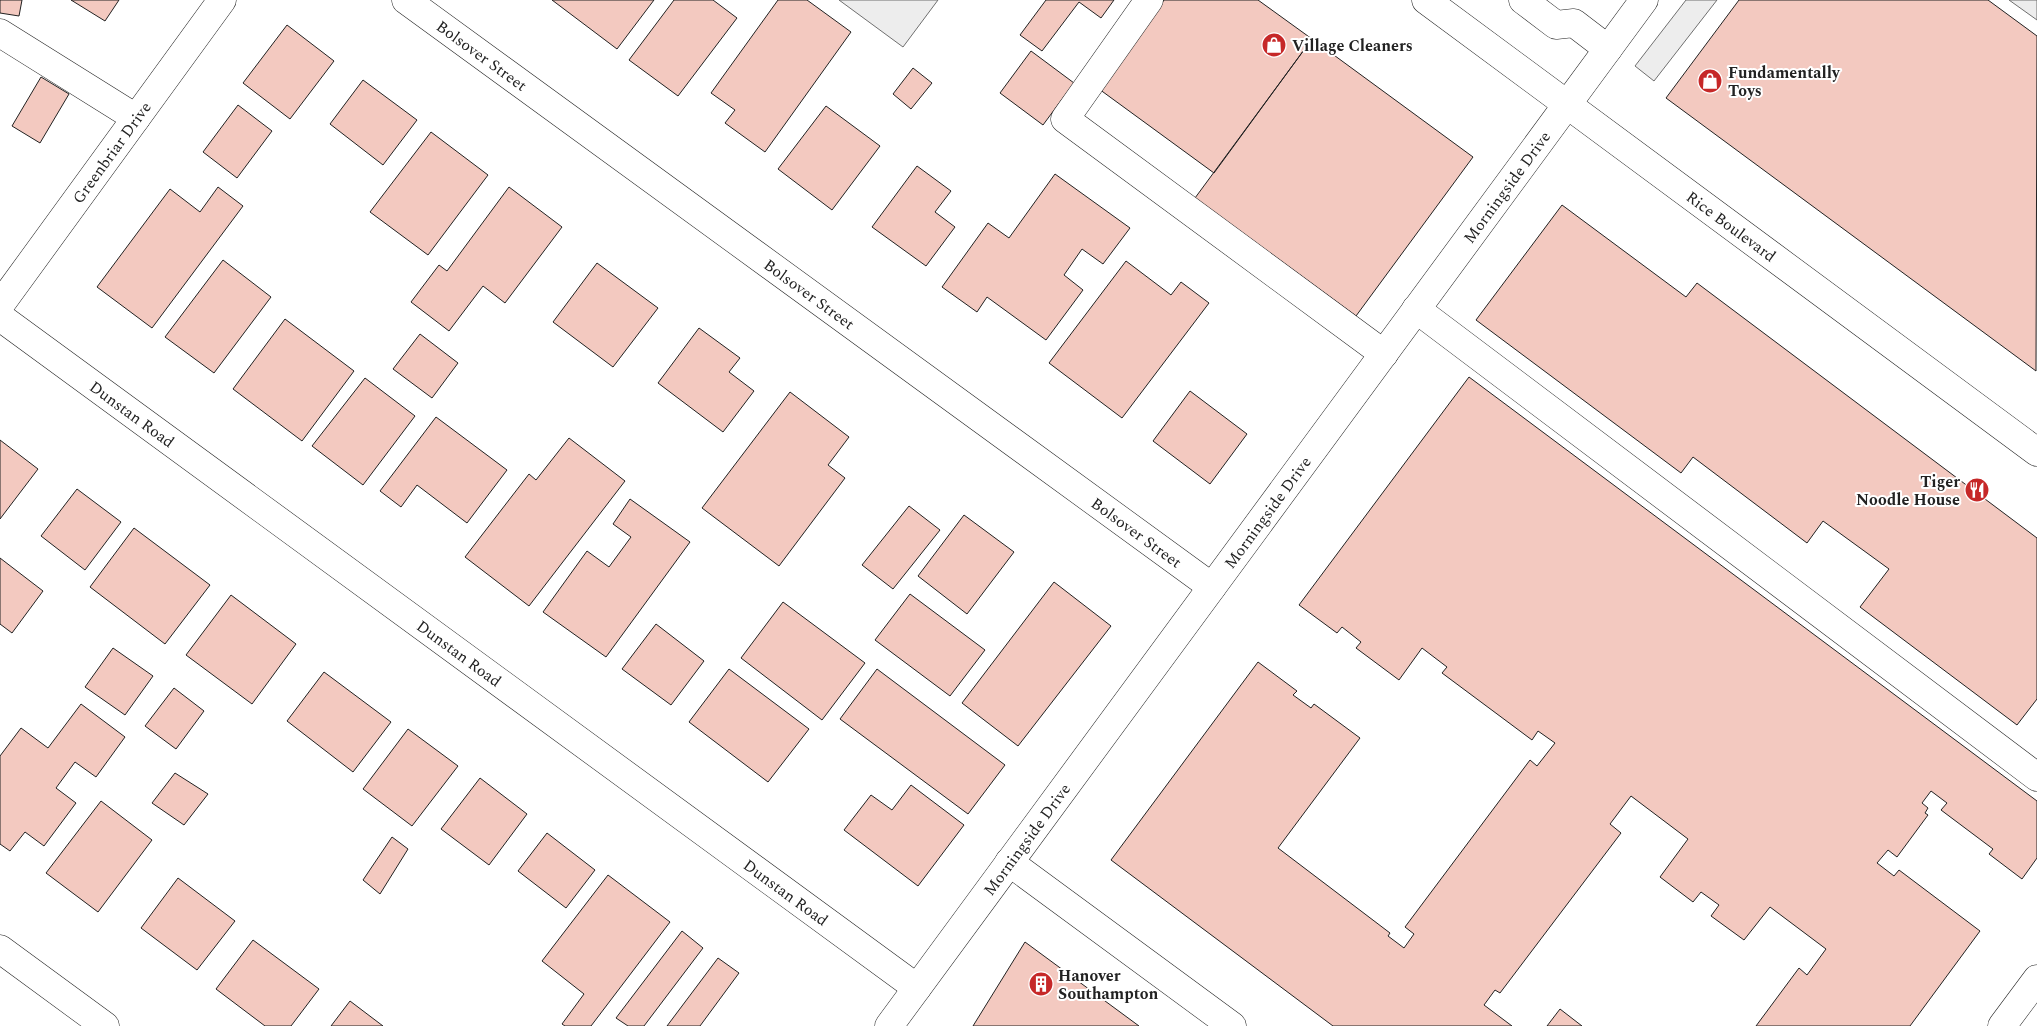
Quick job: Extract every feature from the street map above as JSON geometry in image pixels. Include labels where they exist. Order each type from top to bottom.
[{"type":"street","name":"Greenbriar Drive","points":[[0,305],[222,0]]},
{"type":"street","name":"Bolsover Street","points":[[406,0],[1212,587]]},
{"type":"street","points":[[1149,0],[1065,119],[1384,354]]},
{"type":"street","name":"Rice Boulevard","points":[[1426,0],[2037,452]]},
{"type":"street","points":[[1523,0],[1556,25],[1574,23],[1608,49]]},
{"type":"street","name":"Morningside Drive","points":[[889,1026],[1644,0]]},
{"type":"street","points":[[0,34],[136,118]]},
{"type":"street","points":[[1416,309],[2037,777]]},
{"type":"street","name":"Dunstan Road","points":[[0,318],[917,988]]},
{"type":"street","points":[[1009,862],[1232,1026]]},
{"type":"street","points":[[0,949],[105,1026]]},
{"type":"street","points":[[2002,1026],[2037,979]]},
{"type":"shaded area","points":[[839,0],[938,0],[903,47]]},
{"type":"shaded area","points":[[1686,0],[1717,0],[1654,81],[1635,66]]},
{"type":"shaded area","points":[[2009,0],[2037,0],[2037,20]]},
{"type":"building","points":[[0,0],[22,0],[19,16],[0,13]]},
{"type":"building","points":[[71,0],[119,0],[105,21]]},
{"type":"building","points":[[552,0],[654,0],[617,49]]},
{"type":"building","points":[[674,0],[713,0],[737,18],[678,96],[629,60]]},
{"type":"building","points":[[778,0],[807,0],[851,32],[765,152],[725,123],[735,110],[711,93]]},
{"type":"building","points":[[1046,0],[1114,0],[1101,18],[1079,2],[1042,51],[1020,35]]},
{"type":"building","points":[[1164,0],[1258,0],[1312,39],[1214,173],[1099,89]]},
{"type":"building","points":[[1739,0],[1988,0],[2037,36],[2036,371],[1666,98]]},
{"type":"building","points":[[287,25],[334,61],[290,119],[243,83]]},
{"type":"building","points":[[1312,39],[1473,157],[1356,316],[1195,198]]},
{"type":"building","points":[[1031,51],[1074,83],[1043,125],[1000,93]]},
{"type":"building","points":[[913,68],[932,83],[911,109],[893,94]]},
{"type":"building","points":[[41,77],[69,94],[40,143],[12,126]]},
{"type":"building","points":[[363,80],[417,120],[383,165],[330,124]]},
{"type":"building","points":[[238,105],[272,131],[237,178],[203,152]]},
{"type":"building","points":[[826,106],[880,146],[832,210],[778,169]]},
{"type":"building","points":[[431,132],[488,175],[428,255],[370,212]]},
{"type":"building","points":[[917,166],[951,191],[935,212],[955,227],[926,266],[872,227]]},
{"type":"building","points":[[1055,174],[1130,228],[1103,264],[1082,249],[1064,275],[1083,290],[1046,340],[987,297],[977,312],[942,287],[988,223],[1009,238]]},
{"type":"building","points":[[218,187],[243,206],[152,328],[97,287],[170,189],[200,212]]},
{"type":"building","points":[[509,187],[562,227],[505,303],[483,286],[449,331],[411,302],[439,265],[447,271]]},
{"type":"building","points":[[1562,205],[1686,297],[1697,283],[2037,538],[2037,699],[2017,725],[1860,607],[1889,569],[1823,521],[1807,543],[1693,457],[1681,473],[1476,320]]},
{"type":"building","points":[[223,260],[271,297],[214,373],[165,337]]},
{"type":"building","points":[[1126,261],[1171,295],[1181,282],[1209,303],[1122,418],[1049,363]]},
{"type":"building","points":[[597,263],[658,308],[613,367],[553,322]]},
{"type":"building","points":[[285,319],[354,371],[302,441],[233,389]]},
{"type":"building","points":[[699,328],[740,358],[729,372],[754,391],[723,432],[658,383]]},
{"type":"building","points":[[420,334],[458,363],[432,398],[393,369]]},
{"type":"building","points":[[1469,377],[2037,801],[2037,858],[2022,879],[1989,854],[1993,849],[1941,810],[1947,803],[1931,791],[1922,803],[1928,808],[1925,813],[1928,815],[1897,857],[1888,850],[1877,863],[1894,876],[1899,870],[1980,931],[1910,1026],[1756,1026],[1799,968],[1807,975],[1826,949],[1770,907],[1744,940],[1711,916],[1719,905],[1701,892],[1693,902],[1660,877],[1688,839],[1631,796],[1610,824],[1621,833],[1500,993],[1495,990],[1484,1005],[1512,1026],[1333,1026],[1111,860],[1258,662],[1297,691],[1293,695],[1311,708],[1314,704],[1360,738],[1278,848],[1390,933],[1388,936],[1404,948],[1414,934],[1405,927],[1530,760],[1537,766],[1555,743],[1538,731],[1532,740],[1442,673],[1447,667],[1422,648],[1399,680],[1356,648],[1361,642],[1342,627],[1337,633],[1299,605]]},
{"type":"building","points":[[365,378],[415,416],[363,485],[312,446]]},
{"type":"building","points":[[1190,391],[1247,434],[1210,484],[1153,441]]},
{"type":"building","points":[[790,392],[849,437],[828,465],[845,478],[779,566],[702,508]]},
{"type":"building","points":[[436,417],[507,470],[467,523],[417,485],[401,507],[380,491]]},
{"type":"building","points":[[569,438],[625,481],[529,606],[465,557],[529,474],[536,480]]},
{"type":"building","points":[[0,440],[38,469],[0,519]]},
{"type":"building","points":[[77,489],[121,522],[85,570],[41,536]]},
{"type":"building","points":[[630,499],[690,542],[606,657],[543,612],[587,551],[609,567],[631,537],[613,524]]},
{"type":"building","points":[[909,506],[940,530],[893,589],[862,565]]},
{"type":"building","points":[[964,515],[1014,552],[967,614],[918,576]]},
{"type":"building","points":[[134,528],[210,585],[165,644],[90,587]]},
{"type":"building","points":[[0,558],[43,591],[12,633],[0,624]]},
{"type":"building","points":[[1054,582],[1111,626],[1018,746],[962,703]]},
{"type":"building","points":[[910,594],[985,650],[950,696],[875,640]]},
{"type":"building","points":[[231,595],[296,644],[252,704],[186,655]]},
{"type":"building","points":[[783,602],[865,663],[822,720],[741,658]]},
{"type":"building","points":[[656,624],[704,661],[671,705],[622,669]]},
{"type":"building","points":[[113,648],[153,676],[125,715],[85,687]]},
{"type":"building","points":[[729,669],[809,729],[768,782],[689,722]]},
{"type":"building","points":[[877,669],[1005,765],[968,814],[840,719]]},
{"type":"building","points":[[324,672],[391,722],[353,772],[287,721]]},
{"type":"building","points":[[174,688],[204,711],[176,749],[145,726]]},
{"type":"building","points":[[81,704],[125,737],[96,777],[75,762],[56,788],[76,803],[44,846],[25,832],[10,851],[0,844],[0,756],[21,728],[48,748]]},
{"type":"building","points":[[408,729],[458,766],[412,826],[363,789]]},
{"type":"building","points":[[175,773],[208,794],[184,825],[152,803]]},
{"type":"building","points":[[480,778],[527,814],[489,865],[441,829]]},
{"type":"building","points":[[911,785],[964,825],[918,886],[844,830],[871,795],[892,810]]},
{"type":"building","points":[[101,801],[152,840],[98,912],[46,873]]},
{"type":"building","points":[[547,833],[595,870],[566,908],[518,871]]},
{"type":"building","points":[[392,837],[408,849],[380,894],[363,880]]},
{"type":"building","points":[[608,875],[670,922],[591,1026],[565,1026],[562,1024],[584,994],[542,961]]},
{"type":"building","points":[[178,878],[235,921],[197,970],[141,928]]},
{"type":"building","points":[[682,931],[703,948],[644,1026],[628,1026],[616,1018]]},
{"type":"building","points":[[253,940],[319,989],[291,1026],[265,1026],[216,989]]},
{"type":"building","name":"Hanover Southampton","points":[[1025,942],[1139,1026],[973,1026]]},
{"type":"building","points":[[718,958],[739,973],[700,1026],[667,1026]]},
{"type":"building","points":[[350,1001],[383,1026],[331,1026]]},
{"type":"building","points":[[1560,1009],[1582,1026],[1547,1026]]},
{"type":"place","name":"Village Cleaners","points":[[1274,45]]},
{"type":"place","name":"Fundamentally Toys","points":[[1710,81]]},
{"type":"place","name":"Tiger Noodle House","points":[[1977,490]]},
{"type":"place","name":"Hanover Southampton","points":[[1041,984]]}]
